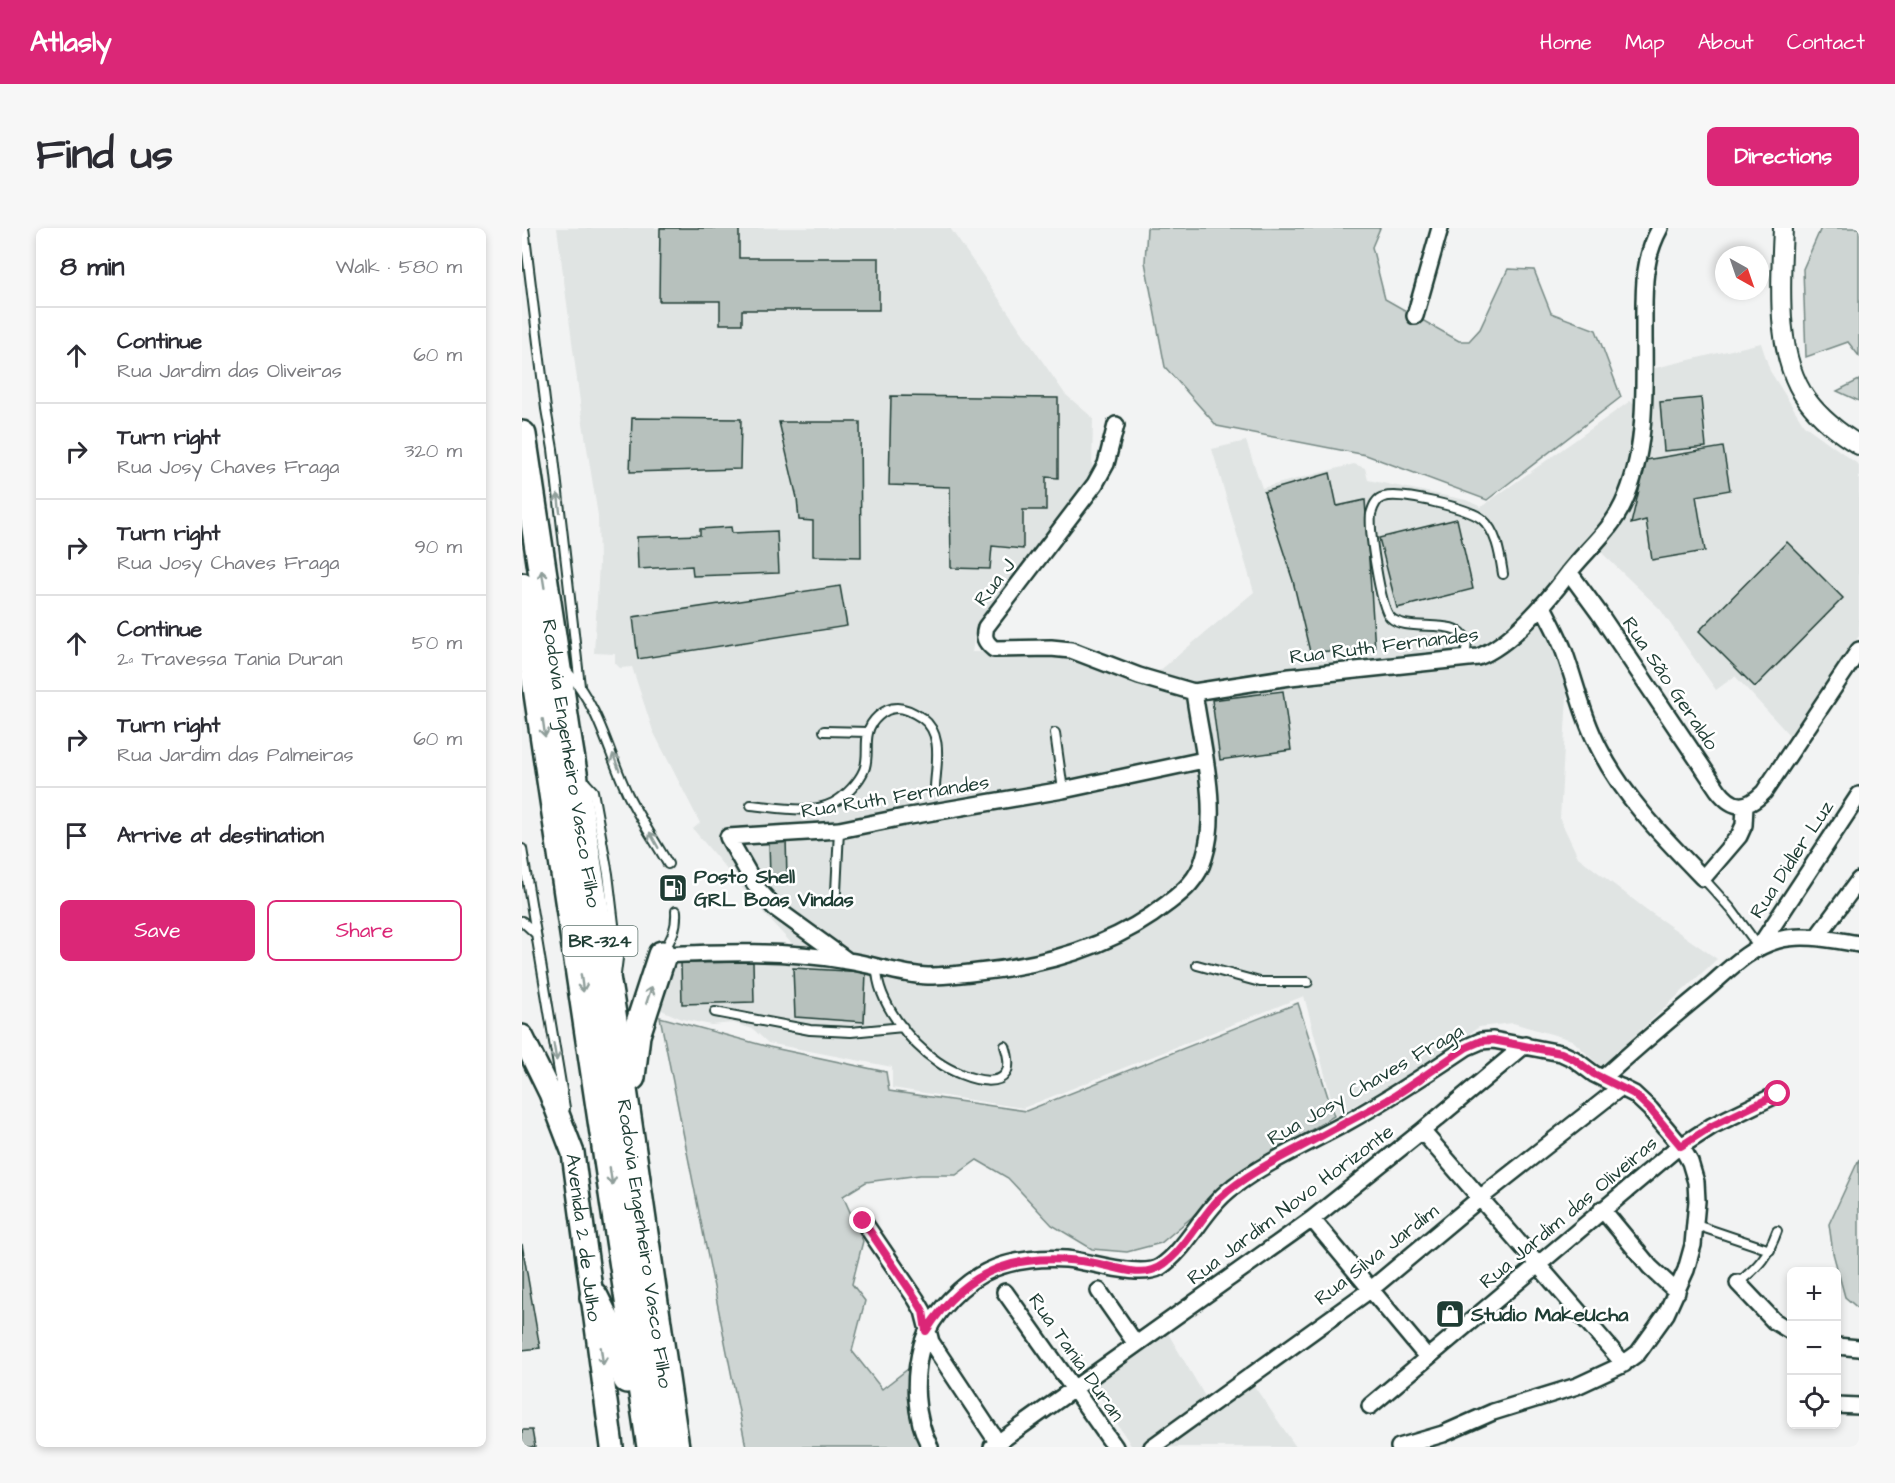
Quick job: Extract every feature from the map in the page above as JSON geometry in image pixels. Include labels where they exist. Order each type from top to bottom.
[{"type":"highway","name":"Rodovia Engenheiro Vasco Filho","points":[[522,435],[612,1014],[675,1447]]},
{"type":"highway","name":"Rodovia Engenheiro Vasco Filho","points":[[522,587],[649,1447]]},
{"type":"highway","points":[[630,1138],[629,1093],[636,1035],[662,955]]},
{"type":"highway","points":[[594,1297],[620,1354],[649,1447]]},
{"type":"main road","name":"Avenida 2 de Julho","points":[[522,1036],[549,1093],[573,1153],[594,1297],[612,1447]]},
{"type":"street","points":[[1415,316],[1440,228]]},
{"type":"street","name":"Rua Ruth Fernandes","points":[[662,955],[717,952],[771,953],[848,960],[907,974],[930,976],[1019,968],[1095,946],[1154,915],[1193,882],[1204,861],[1210,833],[1210,802],[1194,692],[1302,676],[1478,657],[1489,653],[1542,605],[1593,546],[1623,504],[1639,452],[1644,398],[1645,272],[1651,244],[1660,228]]},
{"type":"street","points":[[1783,228],[1782,302],[1787,356],[1794,377],[1806,399],[1821,417],[1859,445]]},
{"type":"street","name":"Rua J","points":[[1116,425],[1107,464],[1095,484],[986,627],[984,635],[986,641],[994,649],[1071,650],[1139,676],[1194,692]]},
{"type":"street","name":"Rua São Geraldo","points":[[1569,572],[1725,799],[1735,805],[1745,806]]},
{"type":"street","points":[[1542,605],[1563,649],[1600,750],[1619,782],[1640,810],[1703,878],[1739,836],[1744,825],[1745,806],[1764,792],[1859,650]]},
{"type":"street","name":"Rua Ruth Fernandes","points":[[848,960],[775,908],[757,888],[728,837],[839,830],[1063,790],[1204,760]]},
{"type":"street","name":"Rua Didler Luz","points":[[1759,947],[1859,795]]},
{"type":"street","points":[[1817,937],[1859,880]]},
{"type":"street","points":[[1603,1078],[1743,956],[1759,947],[1780,940],[1817,937],[1859,944]]},
{"type":"street","name":"Rua Josy Chaves Fraga","points":[[926,1331],[940,1309],[955,1294],[993,1268],[1019,1261],[1064,1259],[1137,1271],[1159,1268],[1172,1257],[1221,1197],[1245,1178],[1388,1099],[1467,1047],[1481,1041],[1493,1040],[1561,1053],[1634,1094],[1650,1109],[1681,1146],[1690,1162],[1696,1182],[1696,1225],[1686,1270],[1654,1334],[1638,1353],[1624,1364],[1577,1386],[1493,1412],[1443,1434],[1400,1447]]},
{"type":"street","name":"Rua Jardim Novo Horizonte","points":[[995,1445],[1312,1219],[1525,1045]]},
{"type":"street","name":"Rua Silva Jardim","points":[[1152,1447],[1370,1290],[1480,1198],[1621,1087]]},
{"type":"street","name":"Rua Jardim das Oliveiras","points":[[1370,1406],[1602,1209],[1681,1146],[1712,1126],[1778,1094]]},
{"type":"street","points":[[1422,1131],[1624,1364]]},
{"type":"street","points":[[1602,1209],[1650,1267],[1677,1292]]},
{"type":"street","points":[[1312,1219],[1427,1357]]},
{"type":"street","points":[[863,1221],[916,1299],[923,1311],[926,1331],[931,1342],[995,1445]]},
{"type":"street","points":[[1738,1283],[1774,1321],[1787,1329]]},
{"type":"street","points":[[1099,1291],[1136,1344]]},
{"type":"street","name":"Rua Tania Duran","points":[[1005,1292],[1115,1447]]},
{"type":"street","points":[[926,1331],[917,1371],[917,1394],[920,1420],[930,1447]]},
{"type":"street","points":[[1841,1346],[1859,1348]]},
{"type":"street","points":[[1841,1405],[1859,1406]]},
{"type":"lane","name":"Rodovia Engenheiro Vasco Filho","points":[[524,228],[553,449],[580,686]]},
{"type":"lane","points":[[1465,658],[1467,642],[1463,635],[1455,630],[1401,623],[1390,618],[1384,606],[1377,578],[1371,516],[1374,506],[1384,496],[1403,496],[1434,502],[1475,515],[1488,526],[1494,537],[1500,551],[1503,574]]},
{"type":"lane","points":[[555,659],[580,686],[600,720],[628,796],[668,864]]},
{"type":"lane","points":[[752,805],[816,808],[833,803],[850,790],[864,770],[868,732],[872,722],[883,713],[897,708],[914,712],[927,722],[936,735],[934,787]]},
{"type":"lane","points":[[824,731],[868,732]]},
{"type":"lane","points":[[1055,733],[1063,790]]},
{"type":"lane","points":[[836,892],[839,830]]},
{"type":"lane","points":[[522,849],[573,1153]]},
{"type":"lane","points":[[1703,878],[1731,909],[1759,947]]},
{"type":"lane","points":[[662,955],[674,936],[677,923],[676,911]]},
{"type":"lane","points":[[522,921],[535,933]]},
{"type":"lane","points":[[1197,965],[1260,982],[1308,982]]},
{"type":"lane","points":[[877,967],[878,984],[884,999],[922,1050],[940,1064],[968,1077],[989,1082],[999,1079],[1007,1071],[1010,1059],[1005,1046]]},
{"type":"lane","points":[[715,1012],[810,1030],[851,1032],[903,1027]]},
{"type":"lane","points":[[1696,1225],[1770,1250]]},
{"type":"lane","points":[[1738,1283],[1760,1264],[1770,1250],[1777,1231]]},
{"type":"shaded area","points":[[557,228],[950,228],[1065,394],[1093,418],[1092,472],[976,629],[972,652],[1051,652],[1106,668],[1104,654],[1158,672],[1254,592],[1212,449],[1246,441],[1262,488],[1354,464],[1365,468],[1368,480],[1466,500],[1481,507],[1630,401],[1645,410],[1651,408],[1653,396],[1651,369],[1761,343],[1770,371],[1804,425],[1859,465],[1859,636],[1790,736],[1735,676],[1716,690],[1660,609],[1601,552],[1569,582],[1543,614],[1568,677],[1560,819],[1578,857],[1647,910],[1717,959],[1601,1067],[1572,1040],[1513,1023],[1479,1027],[1410,1074],[1336,1116],[1304,996],[1023,1108],[892,1088],[892,1067],[768,1043],[753,1029],[733,1023],[711,1025],[682,1019],[657,1008],[665,961],[751,958],[752,943],[793,945],[693,829],[700,823],[653,731],[632,667],[620,668],[615,663],[615,654],[594,653],[599,563],[598,516],[582,417]]},
{"type":"shaded area","points":[[1147,228],[1380,228],[1372,247],[1385,299],[1459,341],[1469,341],[1480,329],[1508,269],[1534,270],[1551,313],[1596,330],[1621,397],[1487,500],[1366,455],[1217,426],[1165,367],[1145,262]]},
{"type":"shaded area","points":[[1821,228],[1859,228],[1859,356],[1848,342],[1806,357],[1803,269]]},
{"type":"shaded area","points":[[1859,380],[1859,401],[1837,391]]},
{"type":"shaded area","points":[[1298,1003],[1334,1116],[1223,1184],[1192,1217],[1161,1243],[1127,1252],[1092,1249],[1052,1225],[1008,1178],[977,1160],[956,1175],[920,1175],[866,1182],[843,1196],[863,1241],[852,1284],[865,1301],[852,1351],[882,1389],[908,1369],[913,1425],[921,1447],[746,1447],[660,1017],[769,1047],[886,1072],[889,1091],[1026,1111]]},
{"type":"shaded area","points":[[1859,1159],[1859,1309],[1845,1297],[1841,1282],[1841,1267],[1837,1267],[1829,1224]]},
{"type":"shaded area","points":[[1166,1330],[1213,1410],[1252,1383],[1296,1447],[1132,1447],[1092,1384]]},
{"type":"building","points":[[660,228],[739,228],[739,258],[879,258],[879,310],[742,310],[742,324],[720,324],[720,301],[659,301]]},
{"type":"building","points":[[891,396],[1058,398],[1058,478],[1046,477],[1046,510],[1023,510],[1023,549],[992,546],[990,569],[951,568],[950,487],[889,485]]},
{"type":"building","points":[[1701,398],[1706,447],[1664,451],[1660,402]]},
{"type":"building","points":[[632,418],[741,419],[740,469],[630,472]]},
{"type":"building","points":[[779,422],[860,422],[861,557],[813,556],[813,521],[799,520],[797,498]]},
{"type":"building","points":[[1723,447],[1730,490],[1696,496],[1705,551],[1652,560],[1646,520],[1631,524],[1646,460]]},
{"type":"building","points":[[1330,473],[1337,506],[1365,500],[1375,649],[1310,652],[1293,581],[1264,492]]},
{"type":"building","points":[[1457,519],[1473,589],[1397,608],[1379,538]]},
{"type":"building","points":[[731,527],[732,533],[777,531],[779,573],[693,576],[692,566],[638,569],[637,537],[700,535],[700,529]]},
{"type":"building","points":[[1787,542],[1843,598],[1755,687],[1699,631]]},
{"type":"building","points":[[840,586],[847,626],[638,659],[633,617]]},
{"type":"building","points":[[1283,691],[1291,750],[1220,760],[1212,700]]},
{"type":"building","points":[[769,838],[786,838],[787,879],[770,880]]},
{"type":"building","points":[[753,962],[754,1002],[682,1004],[681,963]]},
{"type":"building","points":[[793,968],[866,972],[864,1022],[795,1017]]},
{"type":"building","points":[[522,1244],[540,1348],[522,1350]]},
{"type":"building","points":[[522,1430],[532,1430],[535,1447],[522,1447]]},
{"type":"place","name":"Posto Shell GRL Boas Vindas","points":[[673,888]]},
{"type":"place","name":"Studio MakeUcha","points":[[1450,1314]]},
{"type":"route","points":[[863,1221],[923,1311],[926,1331],[940,1309],[955,1294],[993,1268],[1019,1261],[1064,1259],[1137,1271],[1159,1268],[1172,1257],[1210,1208],[1245,1178],[1388,1099],[1467,1047],[1481,1041],[1509,1042],[1561,1053],[1574,1059],[1594,1074],[1634,1094],[1650,1109],[1681,1146],[1712,1126],[1778,1094]]}]
